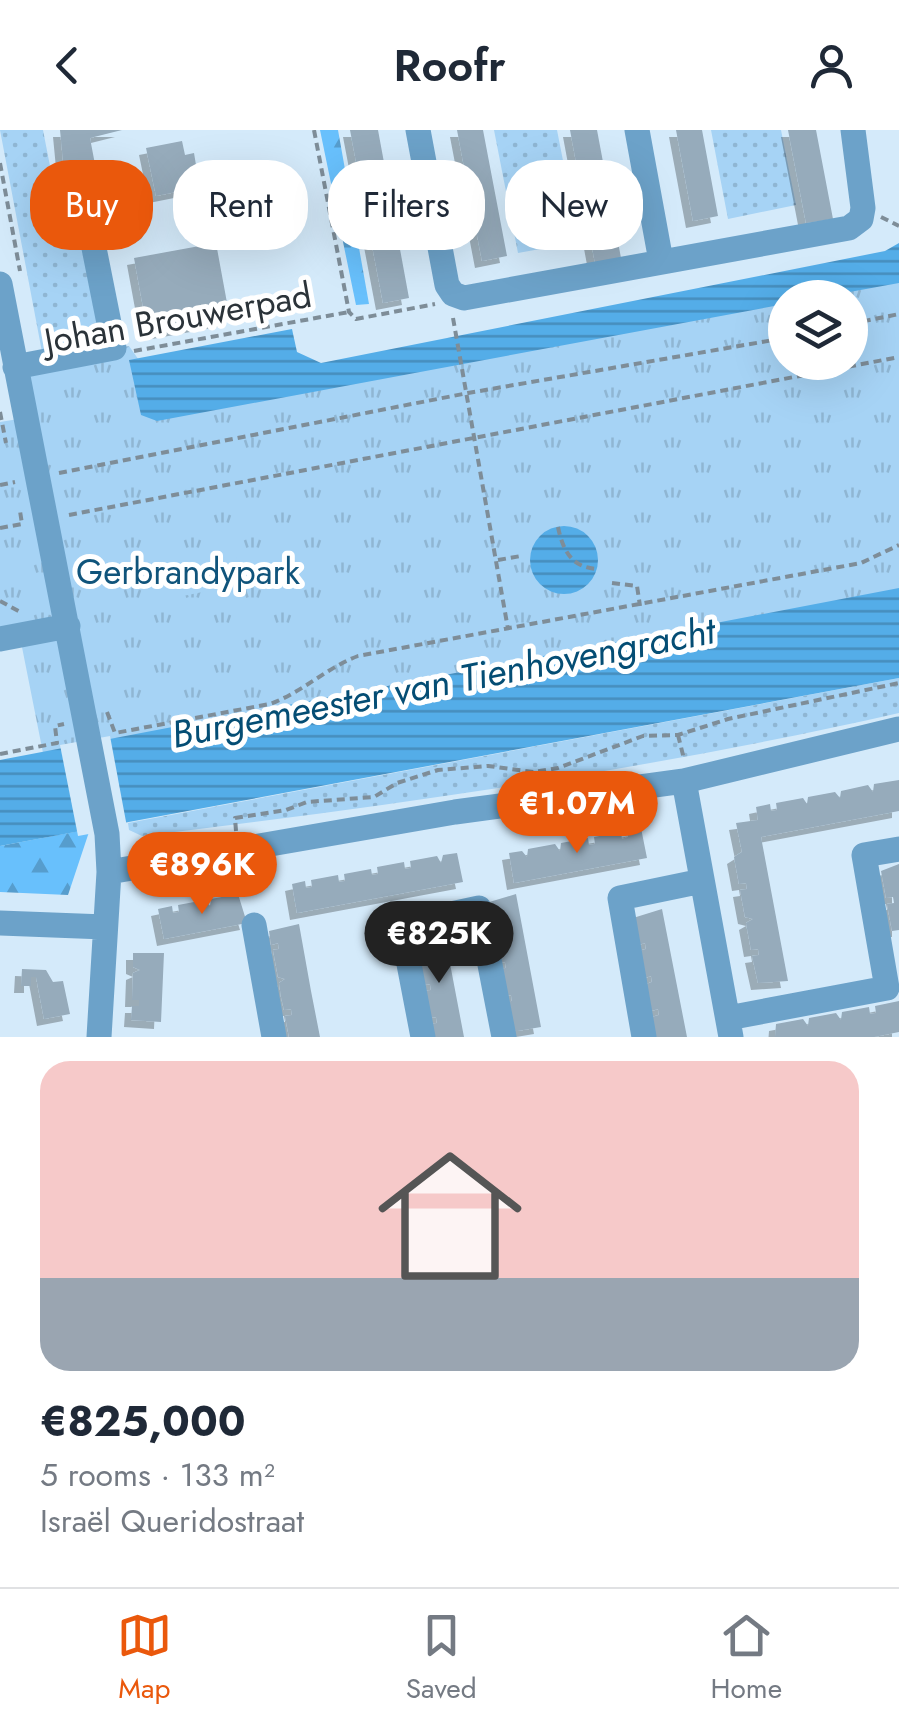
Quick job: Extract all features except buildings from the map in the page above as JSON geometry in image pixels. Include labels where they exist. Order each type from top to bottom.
[{"type":"street","points":[[418,130],[452,305],[464,298],[849,228],[861,218],[863,208],[852,130]]},
{"type":"street","points":[[637,130],[661,261]]},
{"type":"street","points":[[16,367],[114,348],[94,250]]},
{"type":"street","points":[[0,284],[16,367],[7,406],[26,480],[46,520],[107,834],[110,872],[101,1037]]},
{"type":"street","points":[[0,638],[68,626]]},
{"type":"street","points":[[110,872],[684,774],[899,728]]},
{"type":"street","points":[[684,774],[730,1028],[888,988],[864,855],[899,849]]},
{"type":"street","points":[[644,1037],[620,898],[702,881]]},
{"type":"street","points":[[423,1037],[403,933],[409,922],[479,908],[504,1037]]},
{"type":"street","points":[[0,923],[105,927]]},
{"type":"street","points":[[254,925],[274,1037]]},
{"type":"path","points":[[314,130],[349,312]]},
{"type":"path","points":[[452,305],[508,629]]},
{"type":"path","name":"Johan Brouwerpad","points":[[135,351],[349,312],[356,319],[452,305]]},
{"type":"path","points":[[868,320],[899,314]]},
{"type":"path","points":[[0,528],[22,524],[26,480],[468,393],[768,341]]},
{"type":"path","points":[[46,520],[899,357]]},
{"type":"path","points":[[7,406],[7,447]]},
{"type":"path","points":[[558,527],[566,554],[584,568],[598,568]]},
{"type":"path","points":[[112,718],[115,733],[270,704],[294,695],[339,663],[358,656],[861,563],[899,545]]},
{"type":"path","points":[[498,560],[521,556]]},
{"type":"path","points":[[612,583],[637,586],[640,606]]},
{"type":"path","points":[[237,840],[235,818],[286,810],[307,802],[374,798],[397,783],[438,770],[488,766],[534,772],[558,768],[644,736],[678,735],[761,712],[899,683]]},
{"type":"path","points":[[0,754],[57,744],[55,730]]},
{"type":"path","points":[[678,735],[684,774]]},
{"type":"green space","points":[[0,130],[43,130],[49,160],[30,160],[30,250],[88,250],[104,338],[42,352]]},
{"type":"green space","points":[[320,130],[338,130],[343,160],[328,160],[328,169]]},
{"type":"green space","points":[[494,130],[557,130],[563,160],[505,160],[505,186]]},
{"type":"green space","points":[[711,130],[781,130],[796,205],[728,219]]},
{"type":"green space","points":[[345,250],[359,250],[369,304],[356,305]]},
{"type":"green space","name":"Gerbrandypark","points":[[899,275],[899,605],[46,768],[18,627],[0,628],[0,422],[37,416],[25,364],[129,346],[172,407],[768,299],[768,380],[868,380],[868,281]]},
{"type":"green space","points":[[236,555],[242,584],[183,596],[178,566]]},
{"type":"green space","points":[[899,678],[899,713],[711,752],[333,812],[142,836],[129,830],[128,823]]},
{"type":"green space","points":[[90,829],[68,895],[0,892],[0,846]]},
{"type":"water","points":[[899,243],[899,283],[868,289],[868,280],[768,280],[768,307],[157,421],[141,415],[129,360],[292,329],[297,352],[321,363],[885,251]]},
{"type":"water","points":[[564,526],[577,528],[588,536],[596,547],[596,573],[588,584],[577,592],[564,594],[551,592],[540,584],[532,573],[530,560],[532,547],[540,536],[551,528]]},
{"type":"water","name":"Burgemeester van Tienhovengracht","points":[[899,588],[899,678],[0,846],[0,760]]},
{"type":"pier","points":[[110,736],[127,827],[78,836],[60,745]]}]
